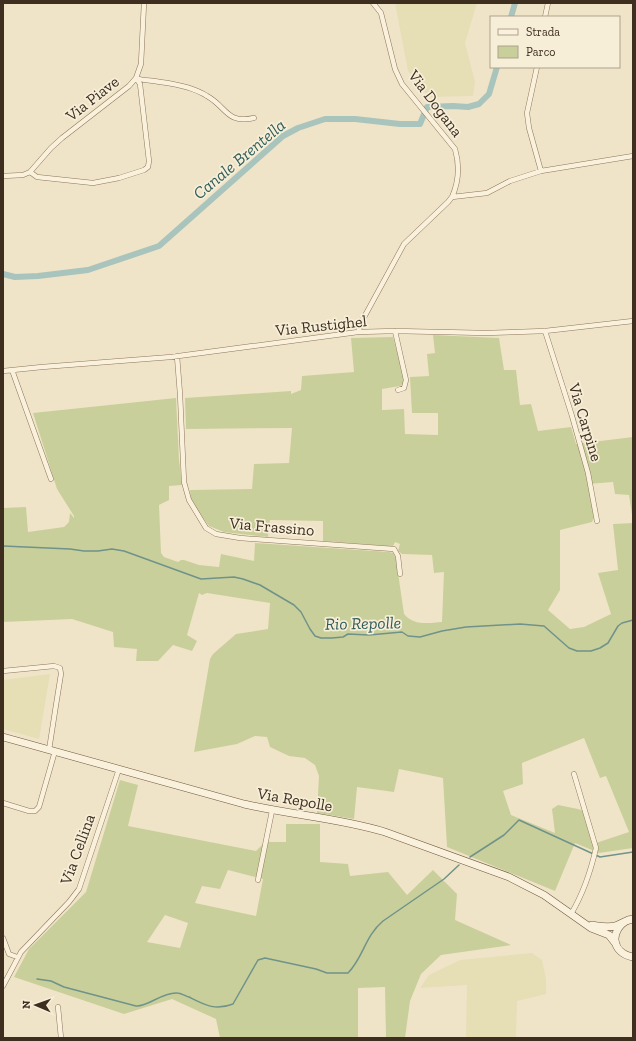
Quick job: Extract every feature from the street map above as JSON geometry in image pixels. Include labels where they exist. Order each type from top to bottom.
[{"type":"street","name":"Via Piave","points":[[30,172],[62,138],[129,86],[136,78],[142,64],[144,3]]},
{"type":"street","name":"Via Dogana","points":[[373,3],[380,13],[397,74],[402,84],[455,149],[457,155],[458,177],[452,197]]},
{"type":"street","points":[[545,16],[548,3]]},
{"type":"street","points":[[537,68],[527,113],[529,128],[542,171]]},
{"type":"street","points":[[136,78],[186,87],[208,96],[234,118],[243,120],[254,118]]},
{"type":"street","points":[[3,176],[23,175],[30,172],[37,177],[93,182],[119,178],[144,170],[148,167],[149,161],[142,96],[140,84],[136,78]]},
{"type":"street","points":[[358,332],[362,321],[404,244],[452,197],[487,193],[510,181],[542,171],[633,156]]},
{"type":"street","name":"Via Rustighel","points":[[3,371],[176,356],[358,332],[545,331],[633,321]]},
{"type":"street","points":[[395,331],[406,380],[404,388],[398,390]]},
{"type":"street","name":"Via Carpine","points":[[545,331],[572,416],[588,473],[597,521]]},
{"type":"street","name":"Via Frassino","points":[[176,356],[180,394],[184,482],[189,500],[206,528],[216,534],[240,538],[394,549],[398,556],[400,574]]},
{"type":"street","points":[[12,370],[51,479]]},
{"type":"street","points":[[3,671],[54,666],[60,668],[52,750],[39,807],[35,811],[29,811],[3,803]]},
{"type":"street","name":"Via Repolle","points":[[3,737],[272,811],[366,826],[385,832],[509,877],[544,895],[591,928],[609,935],[622,953],[633,957]]},
{"type":"street","name":"Via Cellina","points":[[3,986],[17,957],[69,902],[79,889],[118,769]]},
{"type":"street","points":[[571,914],[577,905],[594,860],[596,848],[574,774]]},
{"type":"street","points":[[258,880],[272,811]]},
{"type":"street","name":"Via Repolle","points":[[585,924],[600,927],[615,926],[630,919]]},
{"type":"street","name":"Via Repolle","points":[[616,944],[616,932],[618,927],[630,919]]},
{"type":"street","points":[[3,938],[9,954]]},
{"type":"street","points":[[3,954],[9,954],[17,957]]},
{"type":"street","points":[[58,1007],[62,1038]]},
{"type":"shaded area","points":[[395,3],[477,3],[465,43],[475,82],[473,96],[429,97],[408,71]]},
{"type":"shaded area","points":[[50,674],[39,739],[3,729],[3,680]]},
{"type":"shaded area","points":[[532,953],[542,960],[546,979],[546,994],[517,1001],[516,1038],[466,1038],[467,985],[420,988],[429,975],[460,960]]},
{"type":"green space","points":[[433,335],[499,338],[504,370],[516,370],[520,405],[531,404],[538,431],[571,427],[576,444],[633,437],[633,521],[629,495],[615,494],[613,482],[588,484],[594,518],[592,522],[560,530],[560,590],[548,610],[570,629],[584,627],[611,614],[598,573],[618,570],[613,524],[633,523],[633,848],[599,853],[575,843],[555,891],[447,847],[443,778],[399,769],[394,792],[357,787],[354,819],[317,813],[319,776],[315,765],[305,758],[289,756],[270,747],[267,737],[255,736],[237,744],[194,752],[210,659],[213,654],[236,634],[268,629],[270,603],[207,593],[202,595],[199,593],[187,635],[197,641],[192,651],[173,645],[158,661],[136,661],[137,649],[114,647],[113,632],[72,619],[3,622],[3,508],[26,507],[28,532],[64,527],[69,522],[70,513],[74,518],[57,489],[33,413],[176,398],[179,460],[182,485],[169,486],[169,500],[159,505],[161,553],[164,557],[178,562],[184,560],[199,565],[219,567],[221,554],[254,561],[255,543],[389,552],[393,553],[396,559],[404,614],[408,618],[417,622],[442,622],[444,572],[434,573],[432,555],[402,554],[398,551],[400,544],[395,542],[393,546],[388,546],[323,541],[323,521],[270,520],[268,537],[224,532],[209,526],[191,501],[190,490],[252,489],[254,464],[289,463],[292,428],[186,429],[185,398],[291,391],[291,394],[301,390],[302,376],[354,372],[351,338],[393,337],[403,373],[404,383],[400,386],[382,389],[382,410],[404,409],[405,434],[438,435],[438,413],[412,413],[410,377],[429,376],[427,354],[435,353]],"holes":[[[584,738],[600,778],[606,776],[629,832],[593,844],[584,811],[558,805],[552,809],[555,833],[511,815],[503,791],[523,784],[522,763]]]},
{"type":"green space","points":[[120,780],[138,785],[128,826],[256,851],[265,842],[286,842],[286,824],[320,824],[320,862],[348,864],[350,876],[388,872],[407,895],[433,870],[457,894],[455,920],[511,945],[441,955],[421,974],[410,1001],[405,1038],[386,1038],[385,987],[358,988],[358,1038],[220,1038],[216,1019],[172,999],[124,1014],[14,977],[29,949],[86,892]],"holes":[[[228,870],[263,879],[256,916],[195,903],[202,886],[220,889]],[[165,915],[188,923],[180,948],[147,942]]]},
{"type":"waterway","name":"Canale Brentella","points":[[511,16],[515,3]]},
{"type":"waterway","name":"Canale Brentella","points":[[3,274],[15,277],[38,276],[88,270],[159,246],[283,136],[298,128],[325,119],[355,119],[400,124],[420,124],[427,107],[468,107],[479,104],[489,94],[497,68]]},
{"type":"waterway","name":"Rio Repolle","points":[[3,546],[84,551],[112,549],[124,551],[201,579],[234,577],[243,579],[260,585],[294,605],[301,612],[315,636],[321,638],[343,637],[348,634],[369,635],[402,632],[408,636],[420,637],[466,627],[520,624],[544,626],[569,648],[577,651],[591,651],[608,643],[618,626],[622,623],[633,620]]},
{"type":"waterway","points":[[470,857],[504,835],[519,820],[600,857],[633,852]]},
{"type":"waterway","points":[[37,979],[51,981],[64,987],[136,1006],[141,1006],[171,993],[182,994],[210,1006],[227,1006],[233,1004],[258,960],[265,958],[316,969],[327,973],[348,973],[357,961],[372,933],[383,921],[444,879],[459,865]]}]
